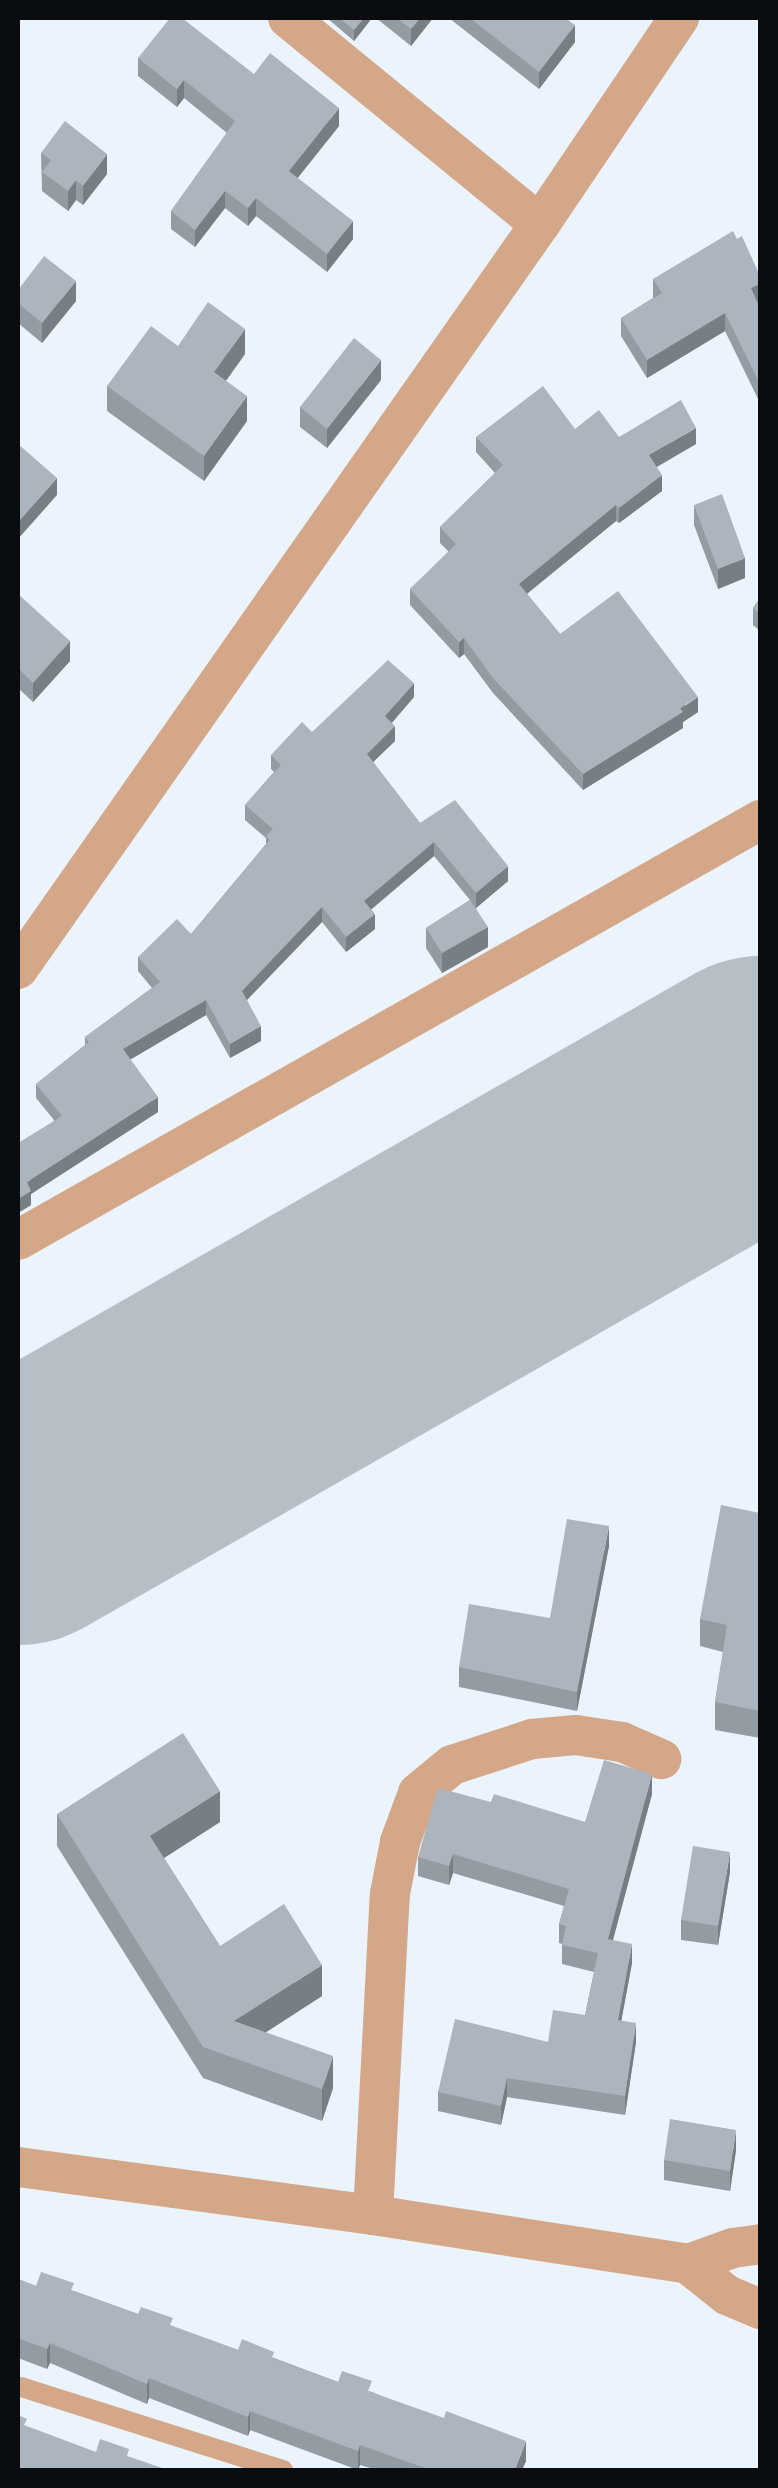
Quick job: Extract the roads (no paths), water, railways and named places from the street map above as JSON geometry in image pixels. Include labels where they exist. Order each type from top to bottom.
[{"type":"street","points":[[288,18],[540,224]]},
{"type":"street","points":[[18,969],[540,224],[679,18]]},
{"type":"street","points":[[18,1240],[760,820]]},
{"type":"street","points":[[374,2215],[390,1894],[400,1842],[418,1793],[452,1765],[532,1738],[576,1735],[606,1740],[660,1759]]},
{"type":"street","points":[[18,2168],[374,2215],[688,2264],[760,2244]]},
{"type":"street","points":[[688,2264],[726,2296],[760,2309]]},
{"type":"lane","points":[[21,2387],[283,2470]]}]
